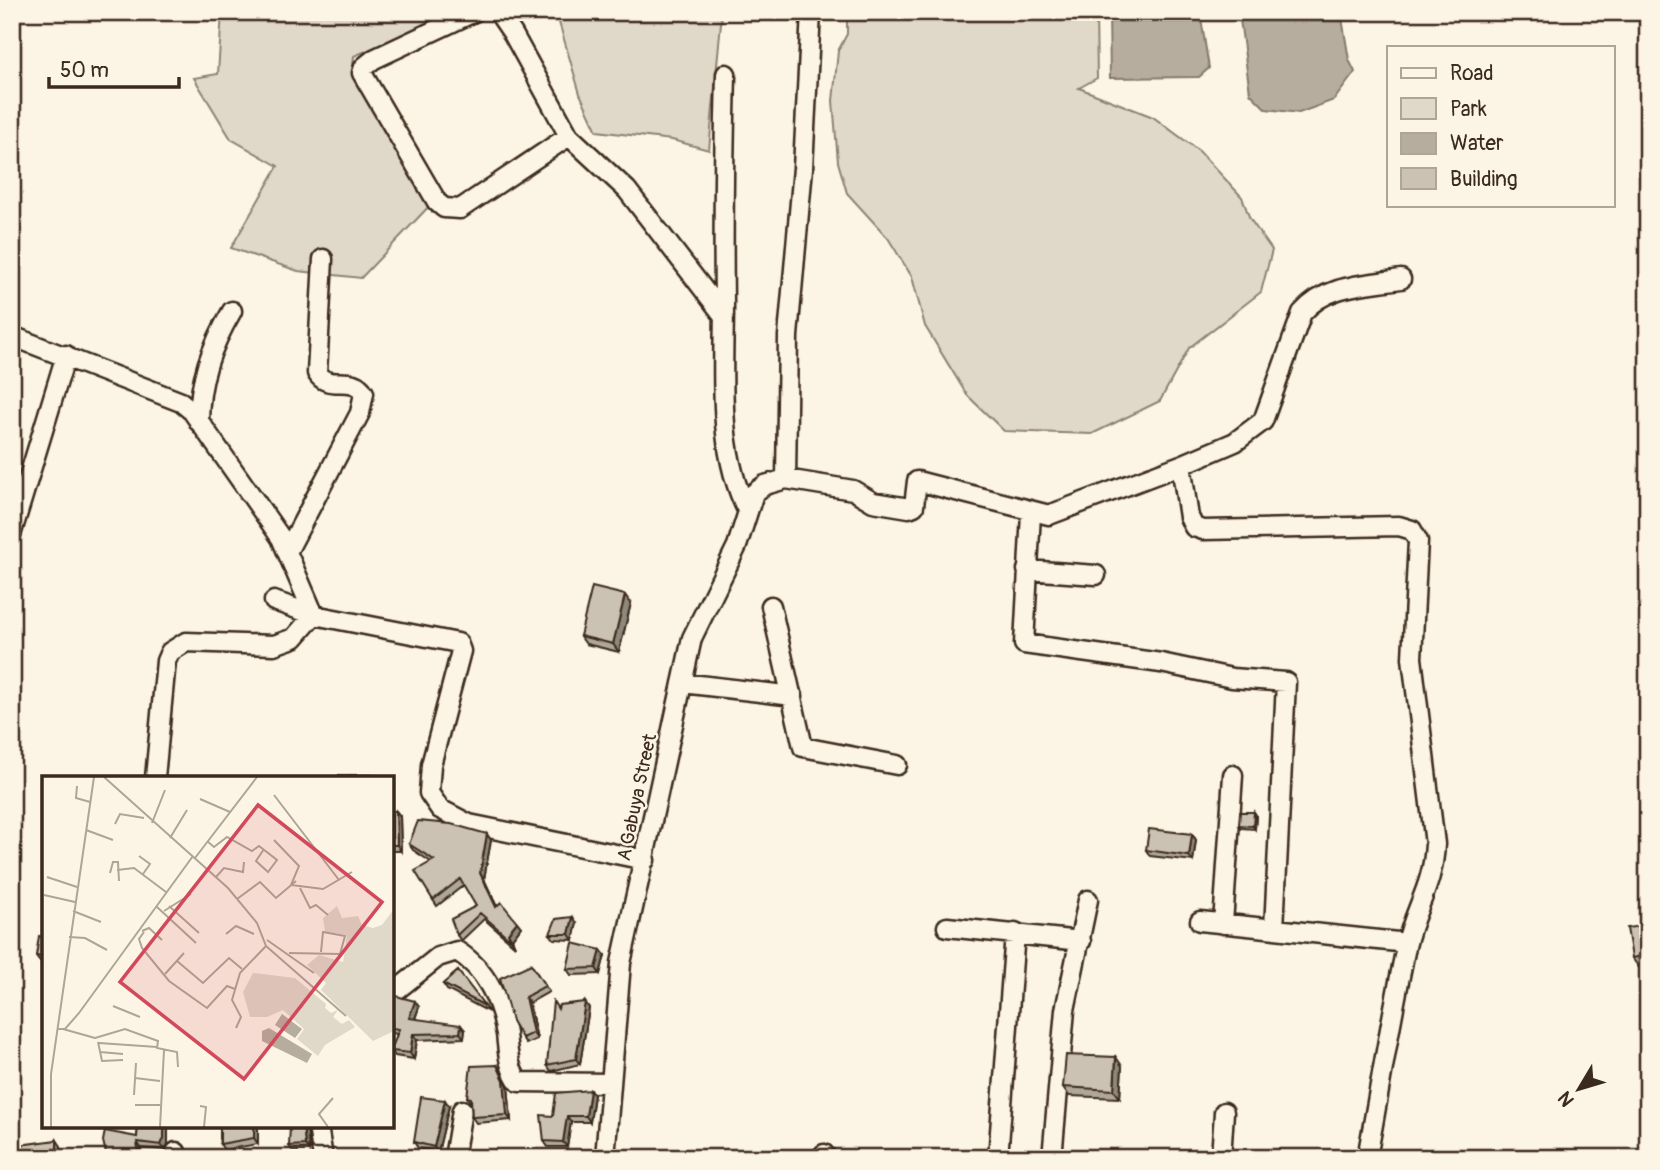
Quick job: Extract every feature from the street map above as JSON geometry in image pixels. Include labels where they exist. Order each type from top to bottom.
[{"type":"street","points":[[474,12],[374,59],[362,72],[437,201],[444,208],[460,209],[569,136]]},
{"type":"street","points":[[498,12],[569,136],[627,190],[723,316]]},
{"type":"street","points":[[811,12],[803,168],[788,335],[786,479],[853,490],[873,502],[908,508],[914,506],[917,481],[1031,513],[1049,515],[1062,512],[1235,442],[1263,421],[1302,313],[1313,300],[1332,290],[1401,279]]},
{"type":"street","points":[[726,74],[723,316],[728,445],[736,488],[748,512]]},
{"type":"street","points":[[286,552],[360,413],[364,393],[360,387],[351,383],[328,383],[321,380],[317,373],[323,259]]},
{"type":"street","points":[[199,422],[199,391],[207,360],[232,312]]},
{"type":"street","points":[[12,336],[181,402],[252,494],[286,552],[314,615]]},
{"type":"street","points":[[12,531],[66,355]]},
{"type":"street","points":[[1181,465],[1189,517],[1194,527],[1203,530],[1399,526],[1412,530],[1418,541],[1412,657],[1435,844],[1430,884],[1407,943],[1367,1158]]},
{"type":"street","name":"A Gabuya Street","points":[[605,1158],[621,963],[692,638],[737,546],[758,488],[786,479]]},
{"type":"street","points":[[1031,513],[1024,644],[1161,663],[1232,678],[1284,680],[1275,929]]},
{"type":"street","points":[[1027,570],[1096,575]]},
{"type":"street","points":[[274,601],[314,615],[458,643],[461,651],[431,765],[429,793],[440,809],[469,824],[645,860]]},
{"type":"street","points":[[771,606],[803,747],[897,765]]},
{"type":"street","points":[[155,776],[166,662],[176,646],[186,642],[274,645],[294,638],[314,615]]},
{"type":"street","points":[[682,684],[793,696]]},
{"type":"street","points":[[1223,923],[1233,775]]},
{"type":"street","points":[[1052,1158],[1065,1010],[1088,900]]},
{"type":"street","points":[[1200,921],[1407,943]]},
{"type":"street","points":[[947,927],[1081,941]]},
{"type":"street","points":[[998,1158],[1015,933]]},
{"type":"street","points":[[394,992],[438,957],[457,950],[477,969],[497,1000],[510,1067],[519,1082],[611,1083]]},
{"type":"street","points":[[454,1158],[462,1110]]},
{"type":"street","points":[[1221,1158],[1224,1112]]},
{"type":"street","points":[[318,1128],[323,1158]]},
{"type":"green space","points":[[222,12],[461,12],[354,56],[353,65],[433,202],[361,278],[298,271],[231,248],[278,166],[231,139],[194,78],[218,74]]},
{"type":"green space","points":[[556,12],[722,12],[709,150],[672,140],[597,131],[580,94]]},
{"type":"green space","points":[[847,12],[1096,12],[1097,78],[1079,88],[1153,117],[1199,151],[1242,197],[1250,219],[1272,250],[1261,292],[1189,348],[1160,401],[1092,434],[1004,431],[967,395],[925,326],[912,277],[888,238],[847,193],[838,162],[833,101],[838,51],[847,34]]},
{"type":"water","points":[[1109,12],[1200,12],[1209,68],[1199,77],[1110,78]]},
{"type":"water","points":[[1239,12],[1341,12],[1349,60],[1355,72],[1334,100],[1299,113],[1266,109],[1250,93]]},
{"type":"building","points":[[592,587],[625,595],[613,644],[580,636]]},
{"type":"building","points":[[339,775],[371,775],[371,776]]},
{"type":"building","points":[[394,811],[396,811],[397,845],[394,845]]},
{"type":"building","points":[[1240,812],[1254,812],[1253,826],[1239,825]]},
{"type":"building","points":[[418,821],[451,824],[487,834],[480,873],[496,907],[501,902],[517,922],[508,933],[511,940],[480,913],[457,935],[451,919],[476,906],[460,879],[433,900],[415,871],[434,860],[409,844]]},
{"type":"building","points":[[1149,829],[1192,834],[1189,856],[1146,850]]},
{"type":"building","points":[[573,917],[569,934],[550,934],[556,919]]},
{"type":"building","points":[[1648,925],[1648,955],[1632,958],[1627,928]]},
{"type":"building","points":[[39,936],[42,937],[42,957],[36,956]]},
{"type":"building","points":[[573,943],[601,950],[596,968],[567,969]]},
{"type":"building","points":[[531,964],[545,986],[525,997],[533,1033],[522,1038],[512,1021],[500,978]]},
{"type":"building","points":[[458,971],[485,1006],[443,984]]},
{"type":"building","points":[[394,996],[415,1001],[409,1018],[461,1025],[460,1033],[413,1034],[410,1053],[394,1051],[399,1029],[394,1028]]},
{"type":"building","points":[[553,1001],[558,1009],[559,1005],[585,1002],[576,1059],[547,1065]]},
{"type":"building","points":[[1066,1055],[1116,1057],[1114,1090],[1063,1087]]},
{"type":"building","points":[[497,1065],[504,1080],[507,1115],[472,1117],[471,1098],[467,1097],[471,1066]]},
{"type":"building","points":[[590,1090],[586,1116],[567,1116],[563,1142],[544,1141],[541,1115],[553,1116],[556,1093]]},
{"type":"building","points":[[421,1097],[445,1100],[434,1147],[414,1142]]},
{"type":"building","points":[[138,1128],[164,1128],[161,1145],[137,1142],[139,1158],[107,1158],[103,1141],[105,1131],[137,1137]]},
{"type":"building","points":[[220,1128],[254,1128],[254,1138],[220,1144]]},
{"type":"building","points":[[290,1128],[303,1128],[305,1145],[289,1146]]},
{"type":"building","points":[[57,1140],[57,1158],[12,1158],[12,1146]]},
{"type":"building","points":[[209,1153],[223,1156],[208,1158]]},
{"type":"building","points":[[183,1154],[202,1158],[181,1158]]}]
